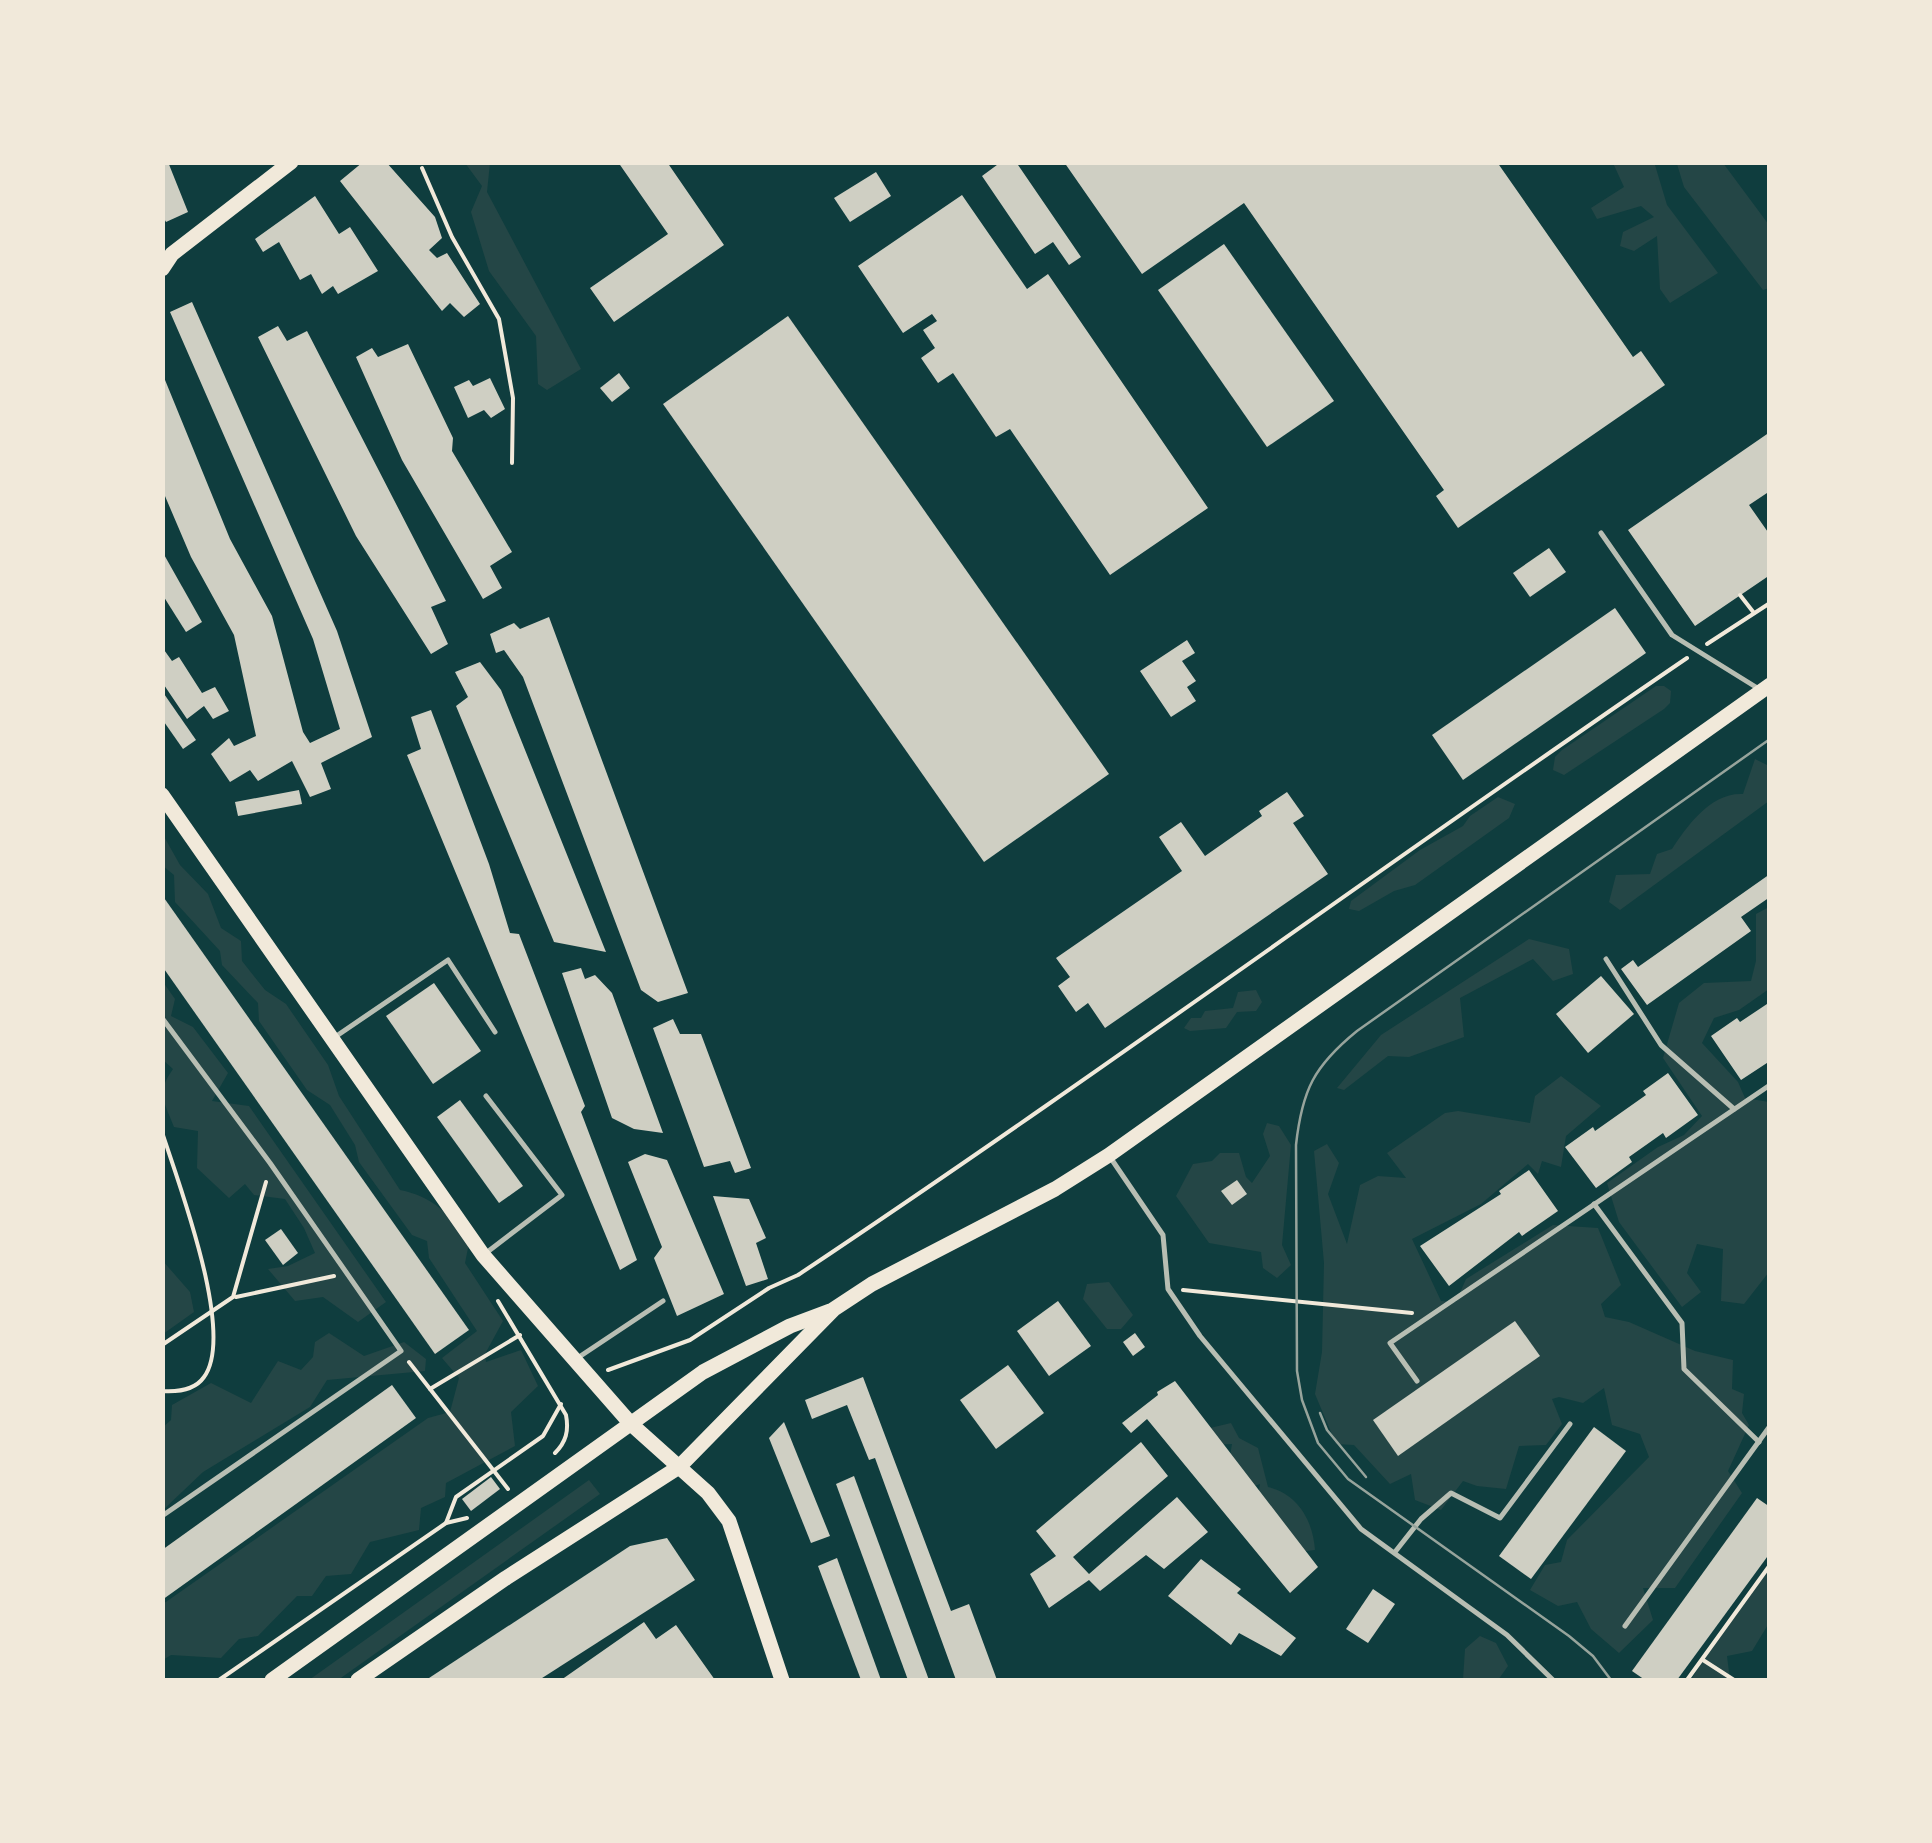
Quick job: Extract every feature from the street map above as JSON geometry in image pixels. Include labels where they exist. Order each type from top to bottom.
[{"type":"main road","points":[[162,269],[172,254],[292,162]]},
{"type":"main road","points":[[358,1680],[506,1578],[679,1467],[834,1309],[872,1284],[1040,1197],[1109,1155],[1765,688]]},
{"type":"main road","points":[[162,795],[484,1255],[630,1424],[708,1493],[729,1521],[782,1680]]},
{"type":"main road","points":[[272,1680],[703,1372],[790,1326],[834,1309]]},
{"type":"lane","points":[[1602,533],[1672,635],[1765,688]]},
{"type":"lane","points":[[1606,959],[1661,1045],[1734,1108]]},
{"type":"lane","points":[[332,1038],[448,960],[496,1032]]},
{"type":"lane","points":[[162,1018],[270,1163],[401,1351],[162,1516]]},
{"type":"lane","points":[[1417,1381],[1390,1343],[1770,1084]]},
{"type":"lane","points":[[484,1255],[562,1196],[486,1096]]},
{"type":"lane","points":[[1109,1155],[1163,1235],[1168,1289],[1200,1336],[1361,1530],[1507,1634],[1553,1680]]},
{"type":"lane","points":[[1594,1204],[1682,1324],[1684,1369],[1758,1442]]},
{"type":"lane","points":[[574,1361],[663,1301]]},
{"type":"lane","points":[[1395,1552],[1421,1519],[1451,1493],[1500,1518],[1570,1424]]},
{"type":"lane","points":[[1625,1626],[1770,1426]]},
{"type":"path","points":[[422,168],[452,237],[499,319],[513,398],[512,464]]},
{"type":"path","points":[[1740,595],[1754,613]]},
{"type":"path","points":[[604,1371],[690,1340],[839,1248],[1770,602]]},
{"type":"path","points":[[162,1132],[208,1278],[214,1311],[207,1375],[194,1388],[162,1391]]},
{"type":"path","points":[[233,1298],[270,1163]]},
{"type":"path","points":[[162,1345],[233,1298],[327,1276],[348,1276]]},
{"type":"path","points":[[1168,1289],[1432,1314]]},
{"type":"path","points":[[493,1295],[561,1403],[568,1427],[564,1442],[545,1461]]},
{"type":"path","points":[[430,1389],[520,1335]]},
{"type":"path","points":[[401,1351],[508,1489],[520,1480]]},
{"type":"path","points":[[446,1523],[456,1498],[543,1436],[561,1403]]},
{"type":"path","points":[[219,1680],[446,1523],[469,1517]]},
{"type":"path","points":[[1687,1680],[1770,1565]]},
{"type":"path","points":[[1703,1660],[1734,1680]]},
{"type":"shaded area","points":[[465,163],[490,163],[487,192],[581,369],[547,390],[538,384],[536,336],[489,271],[471,212],[482,186]]},
{"type":"shaded area","points":[[1613,163],[1723,163],[1769,225],[1769,288],[1763,290],[1684,187],[1677,164],[1655,165],[1667,205],[1718,273],[1670,303],[1660,289],[1657,236],[1634,251],[1620,246],[1623,232],[1654,217],[1641,206],[1597,219],[1591,208],[1624,187]]},
{"type":"shaded area","points":[[1656,686],[1671,691],[1670,703],[1664,709],[1564,775],[1553,770],[1555,757],[1562,750]]},
{"type":"shaded area","points":[[1755,759],[1769,766],[1769,801],[1620,910],[1609,902],[1616,875],[1650,874],[1657,854],[1672,849],[1710,804],[1743,794]]},
{"type":"shaded area","points":[[1498,797],[1515,804],[1509,818],[1415,885],[1394,891],[1359,911],[1349,909],[1351,901],[1420,850],[1463,826],[1470,816]]},
{"type":"shaded area","points":[[162,833],[180,865],[208,894],[221,928],[241,941],[242,961],[265,990],[286,1004],[328,1065],[339,1096],[400,1190],[422,1197],[440,1209],[469,1243],[465,1263],[503,1321],[485,1354],[486,1362],[521,1350],[538,1386],[511,1412],[515,1446],[446,1483],[445,1497],[421,1508],[419,1530],[370,1542],[351,1574],[326,1576],[312,1596],[297,1596],[258,1636],[239,1639],[221,1658],[171,1655],[163,1660],[163,1604],[428,1418],[450,1412],[459,1378],[442,1358],[477,1331],[429,1258],[427,1241],[412,1235],[359,1162],[355,1145],[330,1105],[307,1090],[259,1021],[258,1003],[222,965],[220,951],[175,902],[174,875],[163,866]]},
{"type":"shaded area","points":[[1769,907],[1769,989],[1739,1010],[1714,1018],[1702,1043],[1738,1082],[1745,1098],[1769,1102],[1769,1272],[1744,1304],[1721,1301],[1723,1249],[1697,1244],[1687,1273],[1701,1292],[1682,1307],[1619,1222],[1607,1183],[1658,1147],[1684,1135],[1702,1116],[1663,1058],[1679,1003],[1704,983],[1751,981],[1756,961],[1756,914]]},
{"type":"shaded area","points":[[1529,939],[1569,949],[1573,974],[1553,981],[1533,959],[1460,998],[1464,1037],[1409,1057],[1388,1056],[1344,1090],[1337,1088],[1381,1035]]},
{"type":"shaded area","points":[[163,982],[175,999],[171,1016],[193,1027],[228,1073],[212,1101],[249,1106],[386,1302],[358,1322],[323,1297],[295,1301],[268,1269],[288,1266],[315,1253],[285,1199],[254,1195],[245,1184],[229,1198],[197,1168],[198,1131],[174,1127],[163,1097],[173,1069],[163,1060]]},
{"type":"shaded area","points":[[1256,990],[1262,1002],[1256,1011],[1237,1012],[1226,1028],[1184,1028],[1191,1018],[1201,1018],[1205,1011],[1233,1008],[1238,992]]},
{"type":"shaded area","points":[[1561,1076],[1601,1106],[1566,1136],[1561,1167],[1542,1161],[1538,1174],[1528,1164],[1481,1204],[1412,1239],[1441,1301],[1456,1302],[1466,1279],[1553,1225],[1598,1228],[1621,1285],[1601,1304],[1605,1317],[1629,1322],[1695,1351],[1733,1360],[1732,1389],[1744,1394],[1742,1413],[1749,1425],[1728,1471],[1742,1493],[1675,1588],[1643,1588],[1653,1620],[1619,1653],[1591,1629],[1577,1602],[1558,1606],[1530,1590],[1545,1565],[1561,1562],[1567,1540],[1649,1457],[1640,1434],[1612,1425],[1604,1388],[1583,1403],[1552,1399],[1562,1424],[1546,1445],[1519,1446],[1506,1489],[1463,1481],[1441,1510],[1415,1500],[1411,1474],[1390,1484],[1354,1445],[1336,1444],[1315,1394],[1322,1352],[1324,1263],[1314,1151],[1327,1144],[1339,1163],[1328,1194],[1347,1244],[1360,1185],[1378,1176],[1406,1178],[1387,1153],[1445,1113],[1458,1111],[1530,1123],[1535,1096]]},
{"type":"shaded area","points":[[1267,1123],[1279,1126],[1291,1145],[1282,1245],[1291,1265],[1277,1278],[1263,1268],[1261,1252],[1209,1243],[1176,1196],[1193,1164],[1212,1161],[1220,1153],[1239,1153],[1246,1177],[1252,1183],[1270,1156],[1263,1134]]},
{"type":"shaded area","points":[[162,1260],[190,1292],[194,1312],[163,1334]]},
{"type":"shaded area","points":[[1109,1282],[1133,1315],[1121,1329],[1107,1329],[1083,1299],[1087,1284]]},
{"type":"shaded area","points":[[329,1333],[364,1356],[404,1342],[426,1359],[425,1371],[327,1380],[310,1407],[203,1472],[163,1510],[163,1427],[171,1420],[172,1405],[211,1383],[251,1403],[278,1361],[301,1370],[313,1357],[315,1342]]},
{"type":"shaded area","points":[[1231,1423],[1239,1438],[1258,1448],[1268,1487],[1288,1496],[1302,1510],[1315,1550],[1290,1553],[1256,1509],[1260,1484],[1246,1489],[1229,1462],[1232,1444],[1212,1445],[1206,1429]]},
{"type":"shaded area","points":[[589,1480],[600,1494],[338,1680],[309,1680]]},
{"type":"shaded area","points":[[1769,1563],[1769,1623],[1752,1651],[1727,1656],[1730,1680],[1691,1680],[1729,1618]]},
{"type":"shaded area","points":[[1480,1636],[1496,1643],[1508,1666],[1498,1680],[1463,1680],[1465,1649]]},
{"type":"building","points":[[162,162],[168,162],[188,212],[166,222],[162,215]]},
{"type":"building","points":[[363,162],[386,162],[435,217],[442,238],[429,250],[437,258],[447,253],[480,304],[464,317],[450,303],[442,311],[340,181]]},
{"type":"building","points":[[618,162],[667,162],[724,245],[614,322],[590,288],[668,234]]},
{"type":"building","points":[[1001,162],[1016,162],[1081,257],[1069,265],[1053,242],[1035,254],[982,176]]},
{"type":"building","points":[[1064,162],[1497,162],[1633,357],[1641,351],[1665,385],[1458,528],[1436,496],[1444,490],[1244,203],[1142,274]]},
{"type":"building","points":[[876,172],[891,196],[850,222],[834,198]]},
{"type":"building","points":[[962,195],[1027,289],[1048,274],[1208,508],[1110,575],[1010,429],[996,437],[953,373],[938,383],[921,358],[935,348],[923,330],[937,321],[932,314],[903,333],[858,266]]},
{"type":"building","points":[[315,196],[339,234],[350,227],[378,271],[338,294],[333,286],[322,294],[311,274],[300,280],[279,242],[263,252],[255,239]]},
{"type":"building","points":[[1224,244],[1334,401],[1267,447],[1158,290]]},
{"type":"building","points":[[192,302],[337,631],[372,737],[321,763],[331,789],[310,797],[292,761],[258,781],[250,770],[230,782],[211,754],[229,738],[234,746],[256,736],[234,635],[191,557],[162,489],[163,375],[230,539],[272,616],[303,732],[310,743],[340,729],[313,639],[170,312]]},
{"type":"building","points":[[788,316],[1109,774],[984,862],[663,404]]},
{"type":"building","points":[[278,326],[287,341],[307,331],[446,601],[431,607],[448,644],[431,654],[356,536],[258,337]]},
{"type":"building","points":[[408,344],[453,438],[452,451],[512,552],[490,566],[502,588],[483,599],[402,460],[356,357],[372,348],[378,357]]},
{"type":"building","points":[[619,373],[630,388],[612,402],[600,388]]},
{"type":"building","points":[[490,378],[505,409],[491,418],[484,410],[468,418],[454,387],[469,380],[473,386]]},
{"type":"building","points":[[1770,432],[1770,491],[1749,505],[1770,535],[1770,575],[1695,626],[1628,530]]},
{"type":"building","points":[[1549,548],[1566,572],[1530,597],[1513,573]]},
{"type":"building","points":[[162,551],[202,622],[186,632],[162,594]]},
{"type":"building","points":[[1615,608],[1646,653],[1463,780],[1432,735]]},
{"type":"building","points":[[549,617],[688,993],[658,1002],[641,990],[523,677],[504,650],[496,653],[490,634],[514,623],[520,629]]},
{"type":"building","points":[[1187,640],[1195,653],[1182,661],[1196,681],[1187,687],[1196,701],[1171,717],[1140,671]]},
{"type":"building","points":[[162,647],[172,661],[179,657],[202,693],[215,687],[229,711],[213,719],[204,706],[187,719],[162,682]]},
{"type":"building","points":[[480,662],[501,690],[606,952],[554,942],[456,706],[468,697],[455,672]]},
{"type":"building","points":[[162,691],[196,740],[183,749],[162,719]]},
{"type":"building","points":[[431,710],[489,864],[510,933],[519,934],[585,1106],[581,1112],[637,1260],[620,1270],[407,755],[421,749],[411,717]]},
{"type":"building","points":[[299,790],[302,804],[238,816],[235,802]]},
{"type":"building","points":[[1287,792],[1304,816],[1293,823],[1328,874],[1105,1028],[1088,1003],[1076,1012],[1058,986],[1070,977],[1056,958],[1182,871],[1159,837],[1181,822],[1205,856],[1262,816],[1259,811]]},
{"type":"building","points":[[1770,874],[1770,897],[1741,917],[1751,931],[1647,1005],[1621,969],[1633,960],[1638,967]]},
{"type":"building","points":[[162,895],[469,1330],[435,1354],[162,966]]},
{"type":"building","points":[[581,968],[585,979],[595,975],[612,993],[663,1133],[634,1129],[612,1118],[562,973]]},
{"type":"building","points":[[1601,976],[1634,1014],[1588,1053],[1556,1014]]},
{"type":"building","points":[[434,983],[481,1051],[433,1084],[386,1016]]},
{"type":"building","points":[[1770,1002],[1770,1061],[1741,1080],[1711,1036]]},
{"type":"building","points":[[673,1019],[680,1034],[701,1034],[751,1168],[735,1173],[730,1161],[704,1167],[653,1028]]},
{"type":"building","points":[[1668,1073],[1698,1115],[1666,1138],[1663,1133],[1629,1157],[1632,1162],[1596,1188],[1565,1147],[1646,1095],[1643,1091]]},
{"type":"building","points":[[460,1100],[523,1186],[499,1203],[437,1117]]},
{"type":"building","points":[[645,1154],[667,1160],[724,1294],[677,1316],[654,1258],[662,1247],[628,1162]]},
{"type":"building","points":[[1529,1170],[1558,1211],[1522,1236],[1519,1232],[1449,1286],[1420,1246],[1501,1194],[1499,1191]]},
{"type":"building","points":[[1237,1180],[1247,1194],[1232,1205],[1221,1191]]},
{"type":"building","points":[[713,1196],[749,1199],[766,1238],[756,1243],[768,1279],[746,1286]]},
{"type":"building","points":[[281,1229],[298,1253],[283,1265],[265,1240]]},
{"type":"building","points":[[1058,1301],[1091,1346],[1049,1376],[1017,1331]]},
{"type":"building","points":[[1515,1321],[1540,1356],[1398,1456],[1373,1420]]},
{"type":"building","points":[[1135,1333],[1145,1347],[1133,1356],[1123,1342]]},
{"type":"building","points":[[1008,1365],[1044,1413],[996,1449],[960,1400]]},
{"type":"building","points":[[863,1377],[951,1611],[969,1604],[997,1680],[956,1680],[875,1458],[869,1460],[847,1405],[812,1419],[805,1400]]},
{"type":"building","points":[[1175,1381],[1318,1567],[1290,1593],[1147,1419],[1131,1433],[1122,1423]]},
{"type":"building","points":[[392,1385],[416,1418],[162,1600],[162,1550]]},
{"type":"building","points":[[784,1422],[830,1536],[811,1543],[769,1438]]},
{"type":"building","points":[[1594,1427],[1626,1451],[1531,1579],[1499,1556]]},
{"type":"building","points":[[1141,1442],[1168,1476],[1073,1557],[1089,1574],[1177,1497],[1208,1532],[1164,1569],[1146,1555],[1100,1591],[1089,1580],[1049,1608],[1030,1574],[1056,1556],[1036,1531]]},
{"type":"building","points":[[854,1476],[929,1680],[908,1680],[836,1484]]},
{"type":"building","points":[[491,1477],[500,1489],[471,1511],[462,1499]]},
{"type":"building","points":[[1757,1498],[1770,1507],[1770,1553],[1677,1680],[1645,1680],[1632,1671]]},
{"type":"building","points":[[667,1538],[695,1580],[539,1680],[426,1680],[630,1546]]},
{"type":"building","points":[[837,1558],[881,1680],[861,1680],[818,1566]]},
{"type":"building","points":[[1201,1559],[1241,1589],[1237,1593],[1296,1638],[1281,1656],[1239,1633],[1231,1645],[1168,1596]]},
{"type":"building","points":[[1373,1589],[1395,1604],[1368,1643],[1346,1629]]},
{"type":"building","points":[[644,1622],[656,1639],[676,1625],[715,1680],[561,1680]]},
{"type":"tram line","points":[[1611,1680],[1593,1656],[1569,1636],[1348,1479],[1318,1443],[1302,1400],[1297,1371],[1299,1126],[1307,1094],[1320,1068],[1357,1031],[1770,739]]},
{"type":"tram line","points":[[1320,1413],[1327,1430],[1366,1477]]}]
